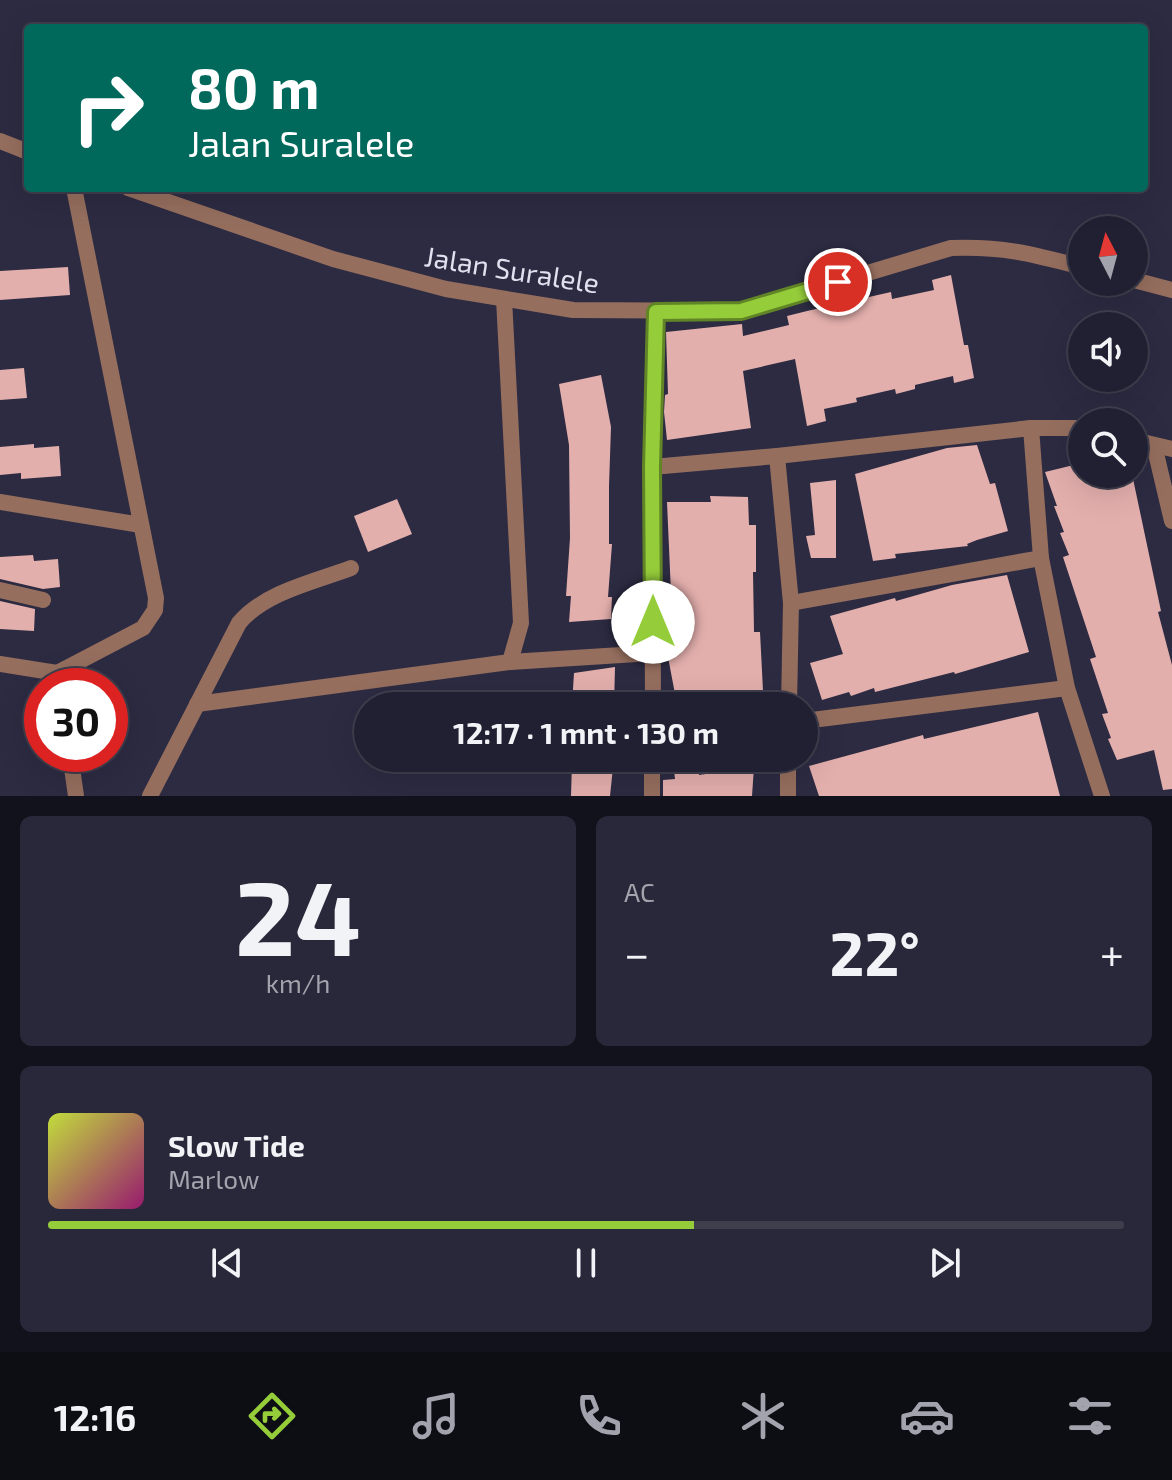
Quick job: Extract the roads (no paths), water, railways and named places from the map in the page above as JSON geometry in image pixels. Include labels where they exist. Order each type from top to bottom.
[{"type":"street","points":[[0,141],[24,150]]},
{"type":"street","points":[[75,192],[154,581],[155,610],[143,628],[76,668]]},
{"type":"street","name":"Jalan Suralele","points":[[140,192],[333,259],[446,289],[573,310],[741,311],[951,248],[1015,249],[1068,263]]},
{"type":"street","points":[[1148,284],[1172,290]]},
{"type":"street","points":[[504,299],[521,623],[510,662]]},
{"type":"street","points":[[653,692],[652,467],[656,312]]},
{"type":"street","points":[[652,467],[1031,428],[1068,428]]},
{"type":"street","points":[[1031,428],[1041,558],[1067,688],[1102,796]]},
{"type":"street","points":[[1148,444],[1172,449]]},
{"type":"street","points":[[1154,445],[1172,521]]},
{"type":"street","points":[[777,456],[791,603],[789,692]]},
{"type":"street","points":[[0,502],[141,525]]},
{"type":"street","points":[[791,603],[1041,558]]},
{"type":"street","points":[[150,796],[239,623],[265,601],[351,568]]},
{"type":"street","points":[[0,590],[43,600]]},
{"type":"street","points":[[197,704],[510,662],[653,653]]},
{"type":"street","points":[[0,664],[24,670]]},
{"type":"street","points":[[818,719],[1067,688]]},
{"type":"street","points":[[73,772],[76,796]]},
{"type":"street","points":[[652,772],[652,796]]},
{"type":"street","points":[[788,772],[788,796]]}]
